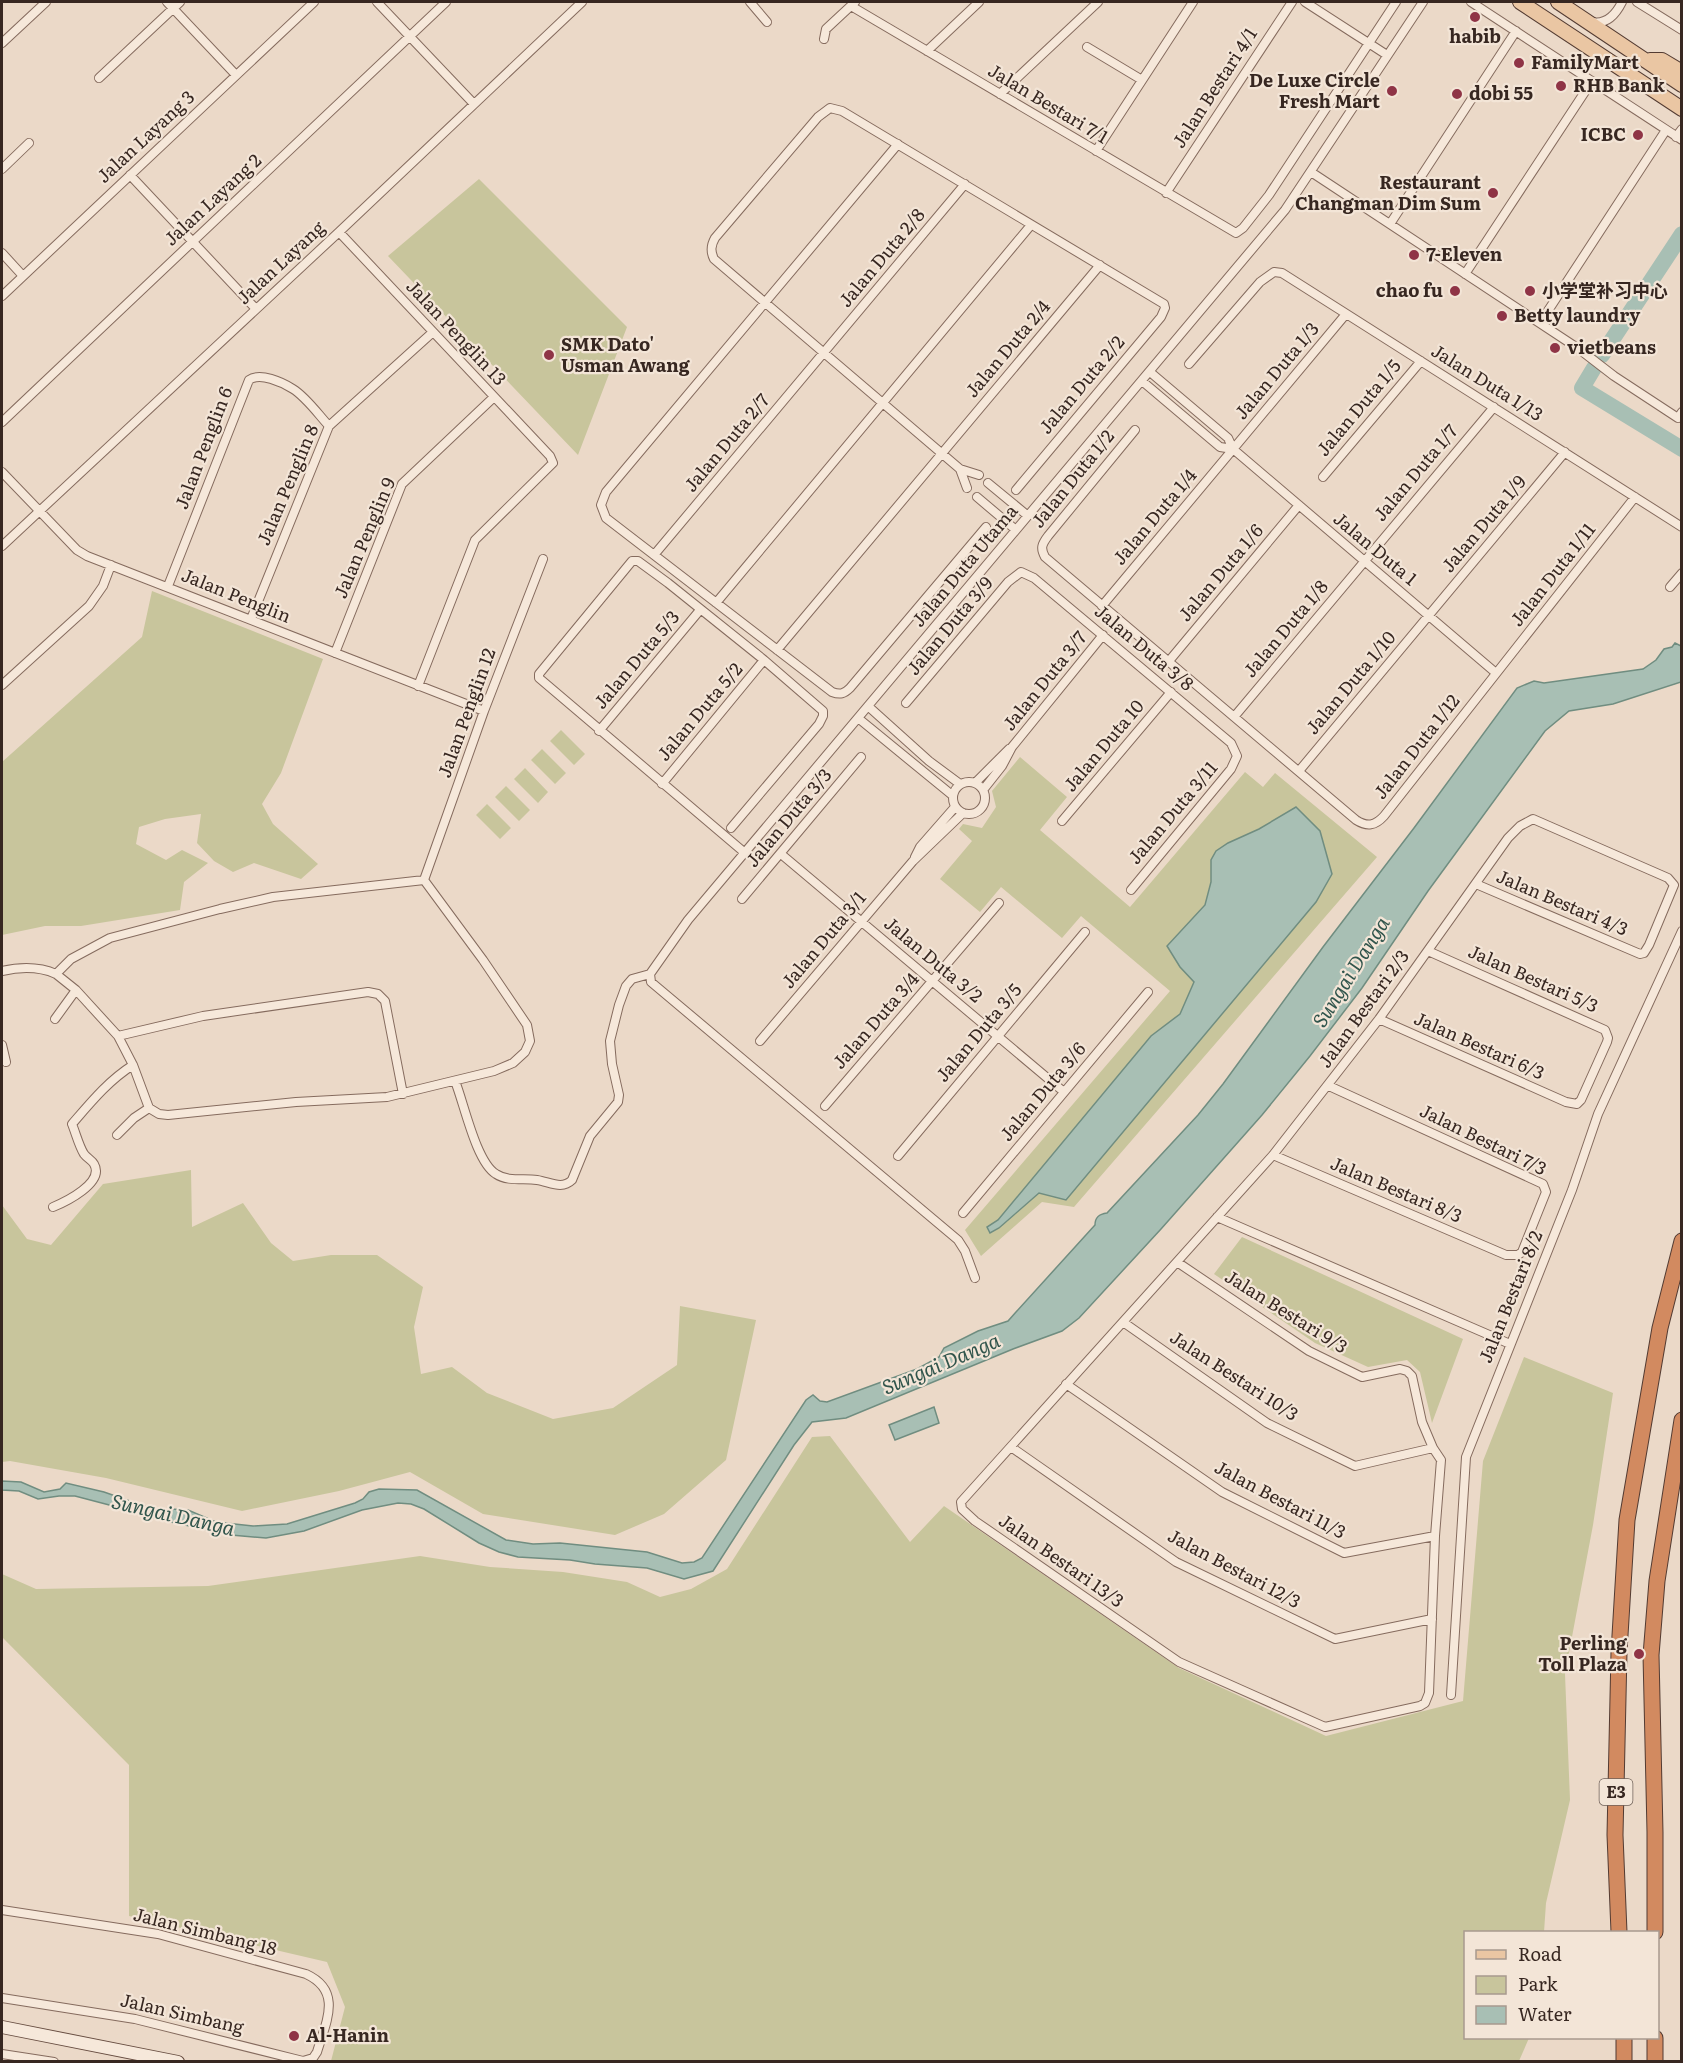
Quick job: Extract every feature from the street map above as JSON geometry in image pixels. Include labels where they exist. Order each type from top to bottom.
[{"type":"highway","name":"E3","points":[[1619,1931],[1616,1835],[1619,1652],[1627,1520],[1660,1328],[1682,1241]]},
{"type":"highway","name":"E3","points":[[1655,1931],[1652,1655],[1657,1581],[1682,1419]]},
{"type":"highway","points":[[1624,2039],[1624,2061]]},
{"type":"highway","points":[[1655,2039],[1655,2061]]},
{"type":"main road","points":[[1520,2],[1682,109]]},
{"type":"main road","points":[[1558,2],[1682,85]]},
{"type":"main road","points":[[1645,59],[1662,60],[1682,72]]},
{"type":"street","points":[[3,39],[46,2]]},
{"type":"street","points":[[99,78],[170,5],[180,2]]},
{"type":"street","name":"Jalan Layang 3","points":[[2,296],[314,2]]},
{"type":"street","points":[[377,2],[474,104]]},
{"type":"street","name":"Jalan Layang 2","points":[[2,422],[446,2]]},
{"type":"street","name":"Jalan Layang","points":[[2,546],[582,2]]},
{"type":"street","points":[[750,2],[767,22]]},
{"type":"street","points":[[927,51],[979,2]]},
{"type":"street","points":[[1000,94],[1098,2]]},
{"type":"street","points":[[1096,152],[1193,2]]},
{"type":"street","name":"Jalan Bestari 4/1","points":[[1166,194],[1292,2]]},
{"type":"street","points":[[1305,2],[1387,56]]},
{"type":"street","points":[[1369,43],[1396,2]]},
{"type":"street","name":"Jalan Duta Utama","points":[[650,978],[688,920],[1286,210],[1423,2]]},
{"type":"street","points":[[1471,2],[1666,130],[1680,135]]},
{"type":"street","points":[[1586,20],[1598,23],[1607,20],[1622,2]]},
{"type":"street","points":[[1637,2],[1682,30]]},
{"type":"street","points":[[824,39],[826,29],[853,4]]},
{"type":"street","name":"Jalan Bestari 7/1","points":[[853,4],[1166,194],[1236,233],[1269,195],[1369,43]]},
{"type":"street","points":[[170,5],[236,75]]},
{"type":"street","points":[[1390,224],[1516,31]]},
{"type":"street","points":[[1087,47],[1142,80]]},
{"type":"street","points":[[1465,274],[1592,81]]},
{"type":"street","points":[[967,488],[960,470],[714,258],[711,248],[715,238],[824,111],[830,108],[843,111],[1100,265]]},
{"type":"street","points":[[1540,323],[1666,130]]},
{"type":"street","points":[[2,169],[29,143]]},
{"type":"street","points":[[898,144],[602,498],[601,505],[606,518],[832,693],[837,694],[846,692],[986,527]]},
{"type":"street","points":[[1311,172],[1579,349],[1614,376],[1680,415]]},
{"type":"street","points":[[130,175],[256,309]]},
{"type":"street","name":"Jalan Duta 2/8","points":[[824,353],[966,184]]},
{"type":"street","points":[[716,603],[1031,225]]},
{"type":"street","name":"Jalan Penglin 13","points":[[339,231],[550,456],[553,463],[474,540],[418,686]]},
{"type":"street","points":[[2,253],[23,276]]},
{"type":"street","name":"Jalan Duta 2/2","points":[[1016,490],[1161,317],[1166,308],[1160,301],[1100,265]]},
{"type":"street","name":"Jalan Duta 2/4","points":[[777,650],[1100,265]]},
{"type":"street","name":"Jalan Duta 1/13","points":[[1189,363],[1260,282],[1274,272],[1282,273],[1682,527]]},
{"type":"street","name":"Jalan Duta 1/3","points":[[1233,449],[1346,314]]},
{"type":"street","name":"Jalan Penglin 8","points":[[251,619],[329,426],[433,332]]},
{"type":"street","name":"Jalan Duta 2/7","points":[[654,555],[824,353]]},
{"type":"street","name":"Jalan Duta 1/5","points":[[1323,477],[1421,361]]},
{"type":"street","name":"Jalan Duta 1","points":[[1150,372],[1228,438],[1233,449],[1497,673]]},
{"type":"street","name":"Jalan Penglin 6","points":[[168,586],[249,380],[253,377],[264,377],[293,389],[329,426]]},
{"type":"street","name":"Jalan Duta 1","points":[[1142,381],[1220,447],[1233,449]]},
{"type":"street","name":"Jalan Penglin 9","points":[[335,653],[402,484],[494,397]]},
{"type":"street","name":"Jalan Duta 1/7","points":[[1364,561],[1494,407]]},
{"type":"street","name":"Jalan Duta 1/2","points":[[1102,606],[1052,564],[1041,551],[1048,536],[1135,430]]},
{"type":"street","name":"Jalan Duta 1/4","points":[[1102,606],[1233,449]]},
{"type":"street","name":"Jalan Duta 1/9","points":[[1429,616],[1565,452]]},
{"type":"street","points":[[960,470],[979,474]]},
{"type":"street","name":"Jalan Penglin","points":[[2,472],[77,550],[484,711]]},
{"type":"street","points":[[988,483],[1028,516]]},
{"type":"street","points":[[977,497],[1016,530]]},
{"type":"street","name":"Jalan Duta 1/11","points":[[1497,673],[1635,498]]},
{"type":"street","name":"Jalan Duta 1/6","points":[[1169,661],[1299,505]]},
{"type":"street","name":"Jalan Penglin 12","points":[[424,880],[484,711],[543,559]]},
{"type":"street","points":[[731,828],[819,724],[823,716],[820,707],[638,561],[632,561],[539,674],[541,681],[745,853]]},
{"type":"street","name":"Jalan Duta 1/8","points":[[1234,717],[1364,561]]},
{"type":"street","points":[[2,685],[89,606],[103,586],[111,565]]},
{"type":"street","name":"Jalan Duta 3/8","points":[[1021,572],[1034,578],[1171,692],[1231,743],[1238,756]]},
{"type":"street","name":"Jalan Duta 3/9","points":[[906,703],[1008,582],[1021,572]]},
{"type":"street","points":[[1671,587],[1682,573]]},
{"type":"street","points":[[1102,606],[1299,771]]},
{"type":"street","name":"Jalan Duta 5/3","points":[[599,730],[700,610]]},
{"type":"street","name":"Jalan Duta 1/10","points":[[1299,771],[1429,616]]},
{"type":"street","name":"Jalan Duta 3/7","points":[[983,790],[1002,766],[1012,747],[1103,635]]},
{"type":"street","name":"Jalan Duta 5/2","points":[[662,784],[764,660]]},
{"type":"street","name":"Jalan Duta 1/12","points":[[1299,771],[1356,820],[1371,825],[1378,822],[1497,673]]},
{"type":"street","name":"Jalan Duta 10","points":[[1062,821],[1171,692]]},
{"type":"street","points":[[869,707],[929,761],[960,784]]},
{"type":"street","points":[[858,718],[952,795],[955,807],[963,813],[969,814],[979,810],[985,801],[983,790],[975,783],[967,781],[960,784],[952,795]]},
{"type":"street","name":"Jalan Duta 3/7","points":[[975,783],[996,760],[1012,747]]},
{"type":"street","name":"Jalan Duta 3/11","points":[[1131,890],[1231,769],[1238,756]]},
{"type":"street","name":"Jalan Duta 3/3","points":[[742,899],[861,757]]},
{"type":"street","name":"Jalan Duta 3/1","points":[[913,861],[920,847],[955,807]]},
{"type":"street","name":"Jalan Duta 3/1","points":[[760,1041],[913,861],[963,813]]},
{"type":"street","name":"Jalan Bestari 2/3","points":[[1217,1217],[1273,1155],[1329,1086],[1508,838],[1520,826],[1533,819],[1673,881],[1674,890],[1647,950],[1644,953],[1635,952]]},
{"type":"street","name":"Jalan Duta 3/2","points":[[781,854],[1064,1092]]},
{"type":"street","points":[[2,971],[30,968],[47,970],[56,974],[76,990],[118,1036],[133,1065],[149,1108],[159,1114],[296,1102],[375,1099],[403,1094],[494,1071],[513,1063],[525,1052],[530,1041],[526,1025],[483,960],[424,880],[273,897],[220,909],[110,938],[71,959],[56,974]]},
{"type":"street","name":"Jalan Bestari 4/3","points":[[1476,884],[1635,952]]},
{"type":"street","name":"Jalan Duta 3/4","points":[[825,1106],[999,903]]},
{"type":"street","name":"Jalan Duta 3/5","points":[[898,1155],[1085,932]]},
{"type":"street","name":"Jalan Bestari 8/2","points":[[1451,1695],[1466,1457],[1572,1190],[1598,1113],[1682,932]]},
{"type":"street","name":"Jalan Bestari 5/3","points":[[1428,951],[1605,1030],[1607,1042],[1585,1095],[1577,1104],[1566,1102]]},
{"type":"street","points":[[455,1081],[481,1153],[486,1164],[496,1174],[517,1180],[544,1181],[562,1186],[567,1184],[572,1180],[593,1132],[618,1102],[619,1095],[612,1064],[610,1041],[616,1014],[629,982],[637,977],[650,978],[958,1240],[965,1251],[975,1278]]},
{"type":"street","points":[[55,1019],[76,990]]},
{"type":"street","points":[[118,1036],[202,1016],[368,992],[378,994],[385,1001],[403,1094]]},
{"type":"street","name":"Jalan Duta 3/6","points":[[963,1213],[1148,992]]},
{"type":"street","name":"Jalan Bestari 6/3","points":[[1379,1019],[1566,1102]]},
{"type":"street","points":[[2,1045],[6,1062]]},
{"type":"street","points":[[53,1207],[84,1190],[93,1180],[96,1169],[94,1163],[83,1153],[72,1124],[99,1092],[117,1075],[133,1065]]},
{"type":"street","name":"Jalan Bestari 7/3","points":[[1329,1086],[1543,1184],[1546,1192],[1524,1247],[1518,1255],[1506,1255]]},
{"type":"street","points":[[117,1135],[134,1118],[149,1108]]},
{"type":"street","name":"Jalan Bestari 8/3","points":[[1273,1155],[1506,1255]]},
{"type":"street","points":[[1217,1217],[1510,1344]]},
{"type":"street","name":"Jalan Bestari 13/3","points":[[1217,1217],[961,1502],[962,1509],[967,1516],[1179,1662],[1324,1727],[1425,1703],[1429,1693],[1432,1620]]},
{"type":"street","name":"Jalan Bestari 9/3","points":[[1178,1262],[1309,1351],[1362,1377],[1400,1369],[1407,1371],[1414,1381],[1422,1422],[1433,1448]]},
{"type":"street","name":"Jalan Bestari 10/3","points":[[1123,1322],[1268,1423],[1355,1466],[1433,1448]]},
{"type":"street","name":"Jalan Bestari 11/3","points":[[1066,1384],[1222,1492],[1344,1553],[1435,1536]]},
{"type":"street","name":"Jalan Bestari 12/3","points":[[1011,1447],[1176,1562],[1335,1639],[1432,1620]]},
{"type":"street","points":[[1432,1620],[1441,1460],[1433,1448]]},
{"type":"street","name":"Jalan Simbang 18","points":[[2,1910],[158,1934],[306,1974],[321,1983],[329,1996],[330,2005],[326,2021]]},
{"type":"street","name":"Jalan Simbang","points":[[2,1998],[135,2019],[303,2061],[313,2058],[317,2052],[326,2021]]},
{"type":"street","points":[[2,2027],[178,2061]]},
{"type":"street","points":[[2,2054],[54,2061]]},
{"type":"green space","points":[[479,179],[627,327],[578,455],[388,256]]},
{"type":"green space","points":[[152,591],[323,659],[281,773],[262,804],[273,824],[318,864],[301,879],[254,863],[233,872],[214,861],[197,843],[201,814],[165,819],[139,827],[136,844],[166,860],[182,850],[208,863],[184,882],[180,910],[81,926],[45,926],[2,935],[2,762],[142,637]]},
{"type":"green space","points":[[561,730],[585,754],[574,765],[550,741]]},
{"type":"green space","points":[[542,749],[566,773],[555,784],[531,760]]},
{"type":"green space","points":[[1020,757],[1067,797],[1040,830],[1130,907],[1245,772],[1263,787],[1275,773],[1377,857],[1074,1207],[1042,1202],[981,1256],[965,1230],[1170,991],[1081,916],[1062,938],[1001,887],[980,912],[940,879],[972,841],[959,829],[963,824],[982,828],[996,807],[992,791]]},
{"type":"green space","points":[[525,768],[548,792],[538,803],[514,779]]},
{"type":"green space","points":[[506,786],[530,810],[519,821],[495,797]]},
{"type":"green space","points":[[487,804],[511,828],[500,839],[476,815]]},
{"type":"green space","points":[[191,1170],[192,1227],[243,1203],[271,1243],[293,1261],[331,1255],[377,1255],[423,1287],[414,1327],[421,1374],[452,1367],[487,1393],[553,1419],[613,1408],[677,1365],[680,1306],[756,1320],[726,1460],[664,1514],[615,1535],[483,1514],[410,1472],[339,1491],[242,1511],[106,1478],[10,1461],[2,1462],[2,1205],[27,1239],[51,1245],[103,1184]]},
{"type":"green space","points":[[1242,1237],[1463,1339],[1432,1423],[1420,1372],[1407,1360],[1368,1367],[1315,1343],[1214,1274]]},
{"type":"green space","points":[[1524,1357],[1613,1393],[1593,1525],[1565,1674],[1570,1800],[1546,1903],[1544,1931],[1464,1931],[1464,2039],[1529,2039],[1519,2061],[331,2061],[345,2007],[327,1962],[129,1916],[129,1765],[2,1637],[2,1574],[36,1589],[208,1586],[420,1556],[490,1567],[563,1572],[627,1582],[660,1597],[691,1589],[727,1569],[812,1437],[830,1436],[910,1542],[944,1506],[1179,1668],[1326,1736],[1463,1701],[1483,1461]]},
{"type":"water","name":"Sungai Danga","points":[[1675,643],[1681,646],[1681,682],[1613,704],[1569,711],[1545,731],[1428,891],[1362,988],[1310,1056],[1262,1115],[1079,1318],[1062,1331],[846,1418],[812,1422],[794,1445],[713,1571],[684,1579],[647,1568],[518,1557],[479,1543],[424,1509],[411,1504],[398,1503],[362,1510],[304,1531],[266,1538],[231,1535],[157,1519],[75,1496],[38,1499],[19,1491],[2,1490],[2,1481],[21,1482],[44,1492],[60,1489],[66,1483],[104,1492],[164,1513],[170,1509],[188,1510],[216,1522],[253,1526],[287,1524],[355,1503],[369,1492],[379,1489],[417,1490],[506,1540],[647,1552],[682,1563],[694,1562],[702,1558],[806,1400],[813,1395],[820,1401],[827,1402],[917,1369],[939,1357],[944,1348],[978,1331],[1008,1321],[1095,1225],[1098,1216],[1107,1213],[1198,1115],[1223,1084],[1517,688],[1534,681],[1544,683],[1643,669],[1656,660],[1664,649],[1672,647]]},
{"type":"water","points":[[1296,807],[1320,831],[1332,874],[1316,902],[1066,1200],[1039,1193],[999,1228],[990,1233],[987,1227],[998,1220],[1151,1036],[1180,1014],[1194,982],[1180,967],[1167,946],[1205,905],[1211,882],[1211,860],[1216,851]]},
{"type":"water","points":[[934,1407],[939,1423],[895,1440],[889,1425]]},
{"type":"waterway","points":[[1602,355],[1682,234]]},
{"type":"waterway","points":[[1594,368],[1582,388],[1682,449]]},
{"type":"place","name":"habib","points":[[1475,17]]},
{"type":"place","name":"FamilyMart","points":[[1519,63]]},
{"type":"place","name":"RHB Bank","points":[[1561,86]]},
{"type":"place","name":"De Luxe Circle Fresh Mart","points":[[1392,91]]},
{"type":"place","name":"dobi 55","points":[[1457,94]]},
{"type":"place","name":"ICBC","points":[[1638,135]]},
{"type":"place","name":"Restaurant Changman Dim Sum","points":[[1493,193]]},
{"type":"place","name":"7-Eleven","points":[[1414,255]]},
{"type":"place","name":"chao fu","points":[[1455,291]]},
{"type":"place","name":"小学堂补习中心","points":[[1530,291]]},
{"type":"place","name":"Betty laundry","points":[[1502,316]]},
{"type":"place","name":"vietbeans","points":[[1555,348]]},
{"type":"place","name":"SMK Dato' Usman Awang","points":[[549,355]]},
{"type":"place","name":"Perling Toll Plaza","points":[[1639,1654]]},
{"type":"place","name":"Al-Hanin","points":[[294,2036]]}]
